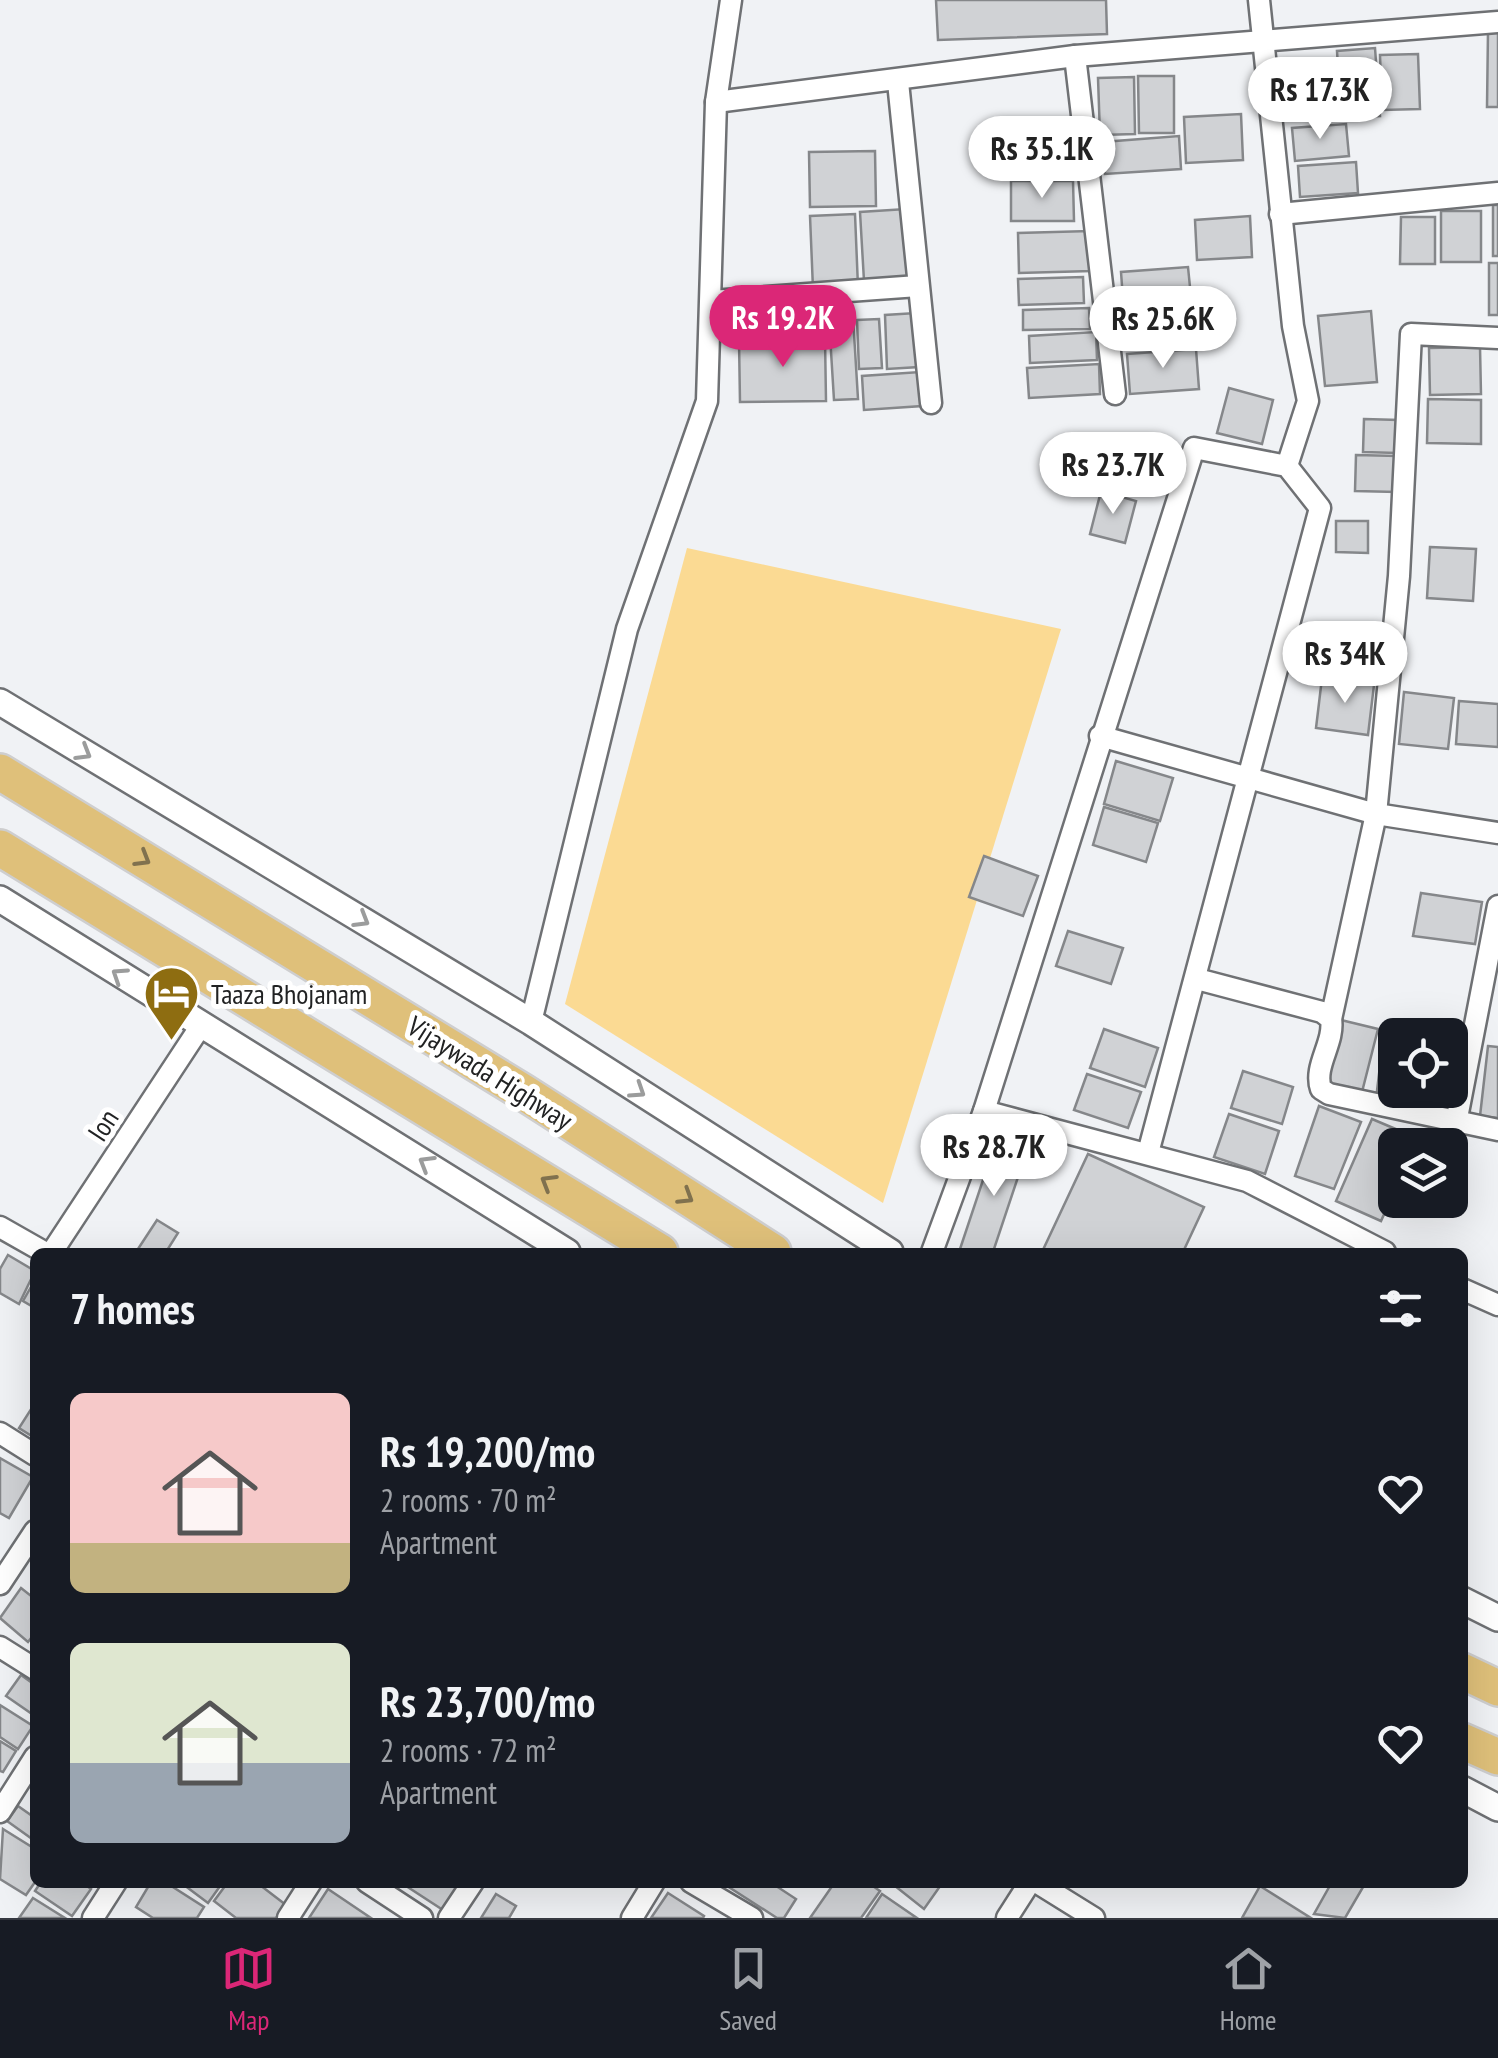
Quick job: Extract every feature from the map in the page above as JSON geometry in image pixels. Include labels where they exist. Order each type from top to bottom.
[{"type":"highway","name":"Vijaywada Highway","points":[[0,772],[506,1082],[767,1248]]},
{"type":"highway","points":[[0,848],[653,1248]]},
{"type":"highway","points":[[1468,1674],[1498,1688]]},
{"type":"highway","points":[[1468,1743],[1498,1757]]},
{"type":"street","points":[[531,1022],[627,629],[707,400],[716,102],[730,0]]},
{"type":"street","points":[[1259,0],[1293,326],[1308,401],[1288,466]]},
{"type":"street","points":[[716,102],[898,82],[1075,56],[1498,22]]},
{"type":"street","points":[[1075,56],[1116,394]]},
{"type":"street","points":[[898,82],[931,403]]},
{"type":"street","points":[[1280,214],[1498,193]]},
{"type":"street","points":[[711,301],[918,286]]},
{"type":"street","points":[[1498,338],[1410,334],[1399,576],[1376,814],[1318,1080],[1321,1089],[1498,1130]]},
{"type":"street","points":[[933,1248],[984,1111],[1194,448],[1288,466],[1320,508],[1148,1153]]},
{"type":"street","points":[[0,702],[531,1022],[884,1248]]},
{"type":"street","points":[[1100,736],[1376,814],[1498,832]]},
{"type":"street","points":[[0,899],[200,1028],[561,1248]]},
{"type":"street","points":[[1456,1123],[1498,906]]},
{"type":"street","points":[[1197,979],[1322,1012],[1331,1019]]},
{"type":"street","name":"Ion","points":[[51,1248],[200,1028]]},
{"type":"street","points":[[984,1111],[1246,1181],[1377,1248]]},
{"type":"street","points":[[0,1227],[40,1248]]},
{"type":"street","points":[[1468,1291],[1498,1305]]},
{"type":"street","points":[[0,1433],[30,1452]]},
{"type":"street","points":[[0,1584],[30,1539]]},
{"type":"street","points":[[1468,1603],[1498,1618]]},
{"type":"street","points":[[0,1648],[30,1666]]},
{"type":"street","points":[[0,1812],[30,1766]]},
{"type":"street","points":[[1468,1792],[1498,1808]]},
{"type":"street","points":[[92,1918],[112,1888]]},
{"type":"street","points":[[288,1918],[307,1888]]},
{"type":"street","points":[[376,1888],[422,1918]]},
{"type":"street","points":[[449,1918],[470,1888]]},
{"type":"street","points":[[632,1918],[650,1888]]},
{"type":"street","points":[[702,1888],[752,1918]]},
{"type":"street","points":[[1007,1918],[1029,1888]]},
{"type":"street","points":[[1043,1888],[1094,1918]]},
{"type":"shaded area","points":[[687,548],[1061,629],[883,1203],[565,1004]]},
{"type":"building","points":[[936,0],[1106,0],[1107,34],[938,40]]},
{"type":"building","points":[[1488,31],[1498,31],[1498,107],[1487,107]]},
{"type":"building","points":[[1375,48],[1380,116],[1341,118],[1337,51]]},
{"type":"building","points":[[1418,54],[1420,109],[1382,110],[1380,55]]},
{"type":"building","points":[[1138,76],[1174,76],[1174,133],[1139,133]]},
{"type":"building","points":[[1134,77],[1135,134],[1100,135],[1098,78]]},
{"type":"building","points":[[1241,114],[1243,160],[1186,163],[1184,117]]},
{"type":"building","points":[[1346,124],[1349,156],[1295,161],[1292,128]]},
{"type":"building","points":[[1179,136],[1181,169],[1105,174],[1103,142]]},
{"type":"building","points":[[875,151],[876,206],[810,207],[809,152]]},
{"type":"building","points":[[1356,162],[1358,193],[1300,197],[1298,166]]},
{"type":"building","points":[[1011,181],[1073,181],[1074,221],[1011,221]]},
{"type":"building","points":[[1493,205],[1498,205],[1498,256],[1493,256]]},
{"type":"building","points":[[906,209],[910,278],[864,281],[860,212]]},
{"type":"building","points":[[1441,211],[1481,211],[1481,262],[1441,262]]},
{"type":"building","points":[[855,214],[858,287],[813,289],[810,216]]},
{"type":"building","points":[[1250,216],[1252,257],[1197,260],[1195,220]]},
{"type":"building","points":[[1401,217],[1435,217],[1435,264],[1400,264]]},
{"type":"building","points":[[1090,231],[1091,271],[1019,273],[1018,233]]},
{"type":"building","points":[[1489,263],[1498,263],[1498,315],[1489,315]]},
{"type":"building","points":[[1188,267],[1192,307],[1124,313],[1121,272]]},
{"type":"building","points":[[1083,277],[1084,303],[1019,305],[1018,279]]},
{"type":"building","points":[[1089,308],[1090,329],[1023,330],[1023,310]]},
{"type":"building","points":[[1371,311],[1377,382],[1325,386],[1318,316]]},
{"type":"building","points":[[916,313],[919,367],[887,369],[885,315]]},
{"type":"building","points":[[853,317],[858,399],[834,400],[829,319]]},
{"type":"building","points":[[879,319],[882,368],[859,369],[857,320]]},
{"type":"building","points":[[1096,332],[1097,360],[1030,363],[1029,336]]},
{"type":"building","points":[[825,338],[826,401],[740,402],[739,340]]},
{"type":"building","points":[[1480,347],[1481,394],[1430,395],[1429,348]]},
{"type":"building","points":[[1196,349],[1199,389],[1130,394],[1127,354]]},
{"type":"building","points":[[1099,364],[1100,394],[1029,398],[1027,368]]},
{"type":"building","points":[[920,372],[922,406],[864,410],[862,376]]},
{"type":"building","points":[[1229,388],[1273,400],[1262,444],[1217,433]]},
{"type":"building","points":[[1428,399],[1481,400],[1481,444],[1427,443]]},
{"type":"building","points":[[1364,419],[1399,420],[1397,453],[1363,452]]},
{"type":"building","points":[[1356,455],[1398,456],[1397,492],[1355,491]]},
{"type":"building","points":[[1101,491],[1136,501],[1125,543],[1090,534]]},
{"type":"building","points":[[1336,521],[1368,521],[1368,553],[1336,552]]},
{"type":"building","points":[[1430,547],[1476,549],[1473,601],[1427,598]]},
{"type":"building","points":[[1331,634],[1381,639],[1376,682],[1326,676]]},
{"type":"building","points":[[1322,678],[1374,685],[1368,735],[1316,728]]},
{"type":"building","points":[[1404,692],[1454,698],[1448,749],[1399,744]]},
{"type":"building","points":[[1459,701],[1498,704],[1498,747],[1456,744]]},
{"type":"building","points":[[1116,761],[1173,778],[1160,821],[1104,804]]},
{"type":"building","points":[[1104,807],[1158,823],[1146,862],[1093,845]]},
{"type":"building","points":[[984,856],[1038,876],[1023,916],[969,897]]},
{"type":"building","points":[[1421,893],[1482,902],[1475,944],[1413,936]]},
{"type":"building","points":[[1068,931],[1123,948],[1111,984],[1056,966]]},
{"type":"building","points":[[1341,1020],[1378,1029],[1362,1092],[1325,1083]]},
{"type":"building","points":[[1104,1029],[1158,1048],[1145,1087],[1090,1068]]},
{"type":"building","points":[[1488,1046],[1498,1047],[1498,1118],[1480,1116]]},
{"type":"building","points":[[1243,1071],[1293,1087],[1282,1124],[1231,1108]]},
{"type":"building","points":[[1087,1074],[1141,1092],[1128,1128],[1074,1110]]},
{"type":"building","points":[[1319,1106],[1361,1122],[1334,1189],[1295,1176]]},
{"type":"building","points":[[1229,1114],[1279,1131],[1265,1174],[1214,1157]]},
{"type":"building","points":[[1372,1119],[1393,1128],[1378,1128],[1381,1221],[1336,1201]]},
{"type":"building","points":[[996,1141],[1027,1150],[994,1248],[960,1248]]},
{"type":"building","points":[[1088,1154],[1204,1207],[1185,1248],[1044,1248]]},
{"type":"building","points":[[157,1220],[178,1233],[169,1248],[139,1248]]},
{"type":"building","points":[[8,1255],[30,1268],[30,1281],[19,1304],[0,1293],[0,1269]]},
{"type":"building","points":[[30,1411],[30,1435],[19,1428]]},
{"type":"building","points":[[0,1458],[30,1475],[30,1482],[9,1518],[0,1513]]},
{"type":"building","points":[[21,1588],[30,1595],[28,1642],[0,1618]]},
{"type":"building","points":[[21,1675],[30,1681],[30,1713],[6,1696]]},
{"type":"building","points":[[0,1705],[30,1724],[18,1749],[0,1737]]},
{"type":"building","points":[[0,1741],[16,1751],[3,1772],[0,1771]]},
{"type":"building","points":[[18,1806],[30,1814],[30,1837],[7,1821]]},
{"type":"building","points":[[3,1829],[30,1846],[31,1888],[26,1895],[0,1879]]},
{"type":"building","points":[[37,1888],[91,1889],[72,1916],[35,1891]]},
{"type":"building","points":[[147,1888],[174,1888],[204,1907],[197,1918],[153,1918],[136,1907]]},
{"type":"building","points":[[188,1888],[219,1888],[208,1903]]},
{"type":"building","points":[[224,1888],[264,1888],[286,1905],[276,1918],[236,1918],[214,1901]]},
{"type":"building","points":[[409,1888],[457,1888],[443,1910]]},
{"type":"building","points":[[730,1888],[779,1888],[796,1899],[784,1918],[777,1918]]},
{"type":"building","points":[[831,1888],[880,1891],[861,1918],[810,1918]]},
{"type":"building","points":[[898,1888],[939,1888],[924,1909]]},
{"type":"building","points":[[1259,1888],[1263,1888],[1311,1918],[1242,1918]]},
{"type":"building","points":[[1329,1888],[1362,1888],[1345,1918],[1314,1914]]},
{"type":"building","points":[[328,1889],[371,1918],[309,1918]]},
{"type":"building","points":[[668,1893],[704,1916],[703,1918],[651,1918]]},
{"type":"building","points":[[496,1894],[516,1906],[509,1918],[481,1918]]},
{"type":"building","points":[[882,1894],[917,1918],[866,1918]]},
{"type":"building","points":[[33,1898],[65,1918],[19,1918]]},
{"type":"place","name":"Taaza Bhojanam","points":[[172,1043]]}]
